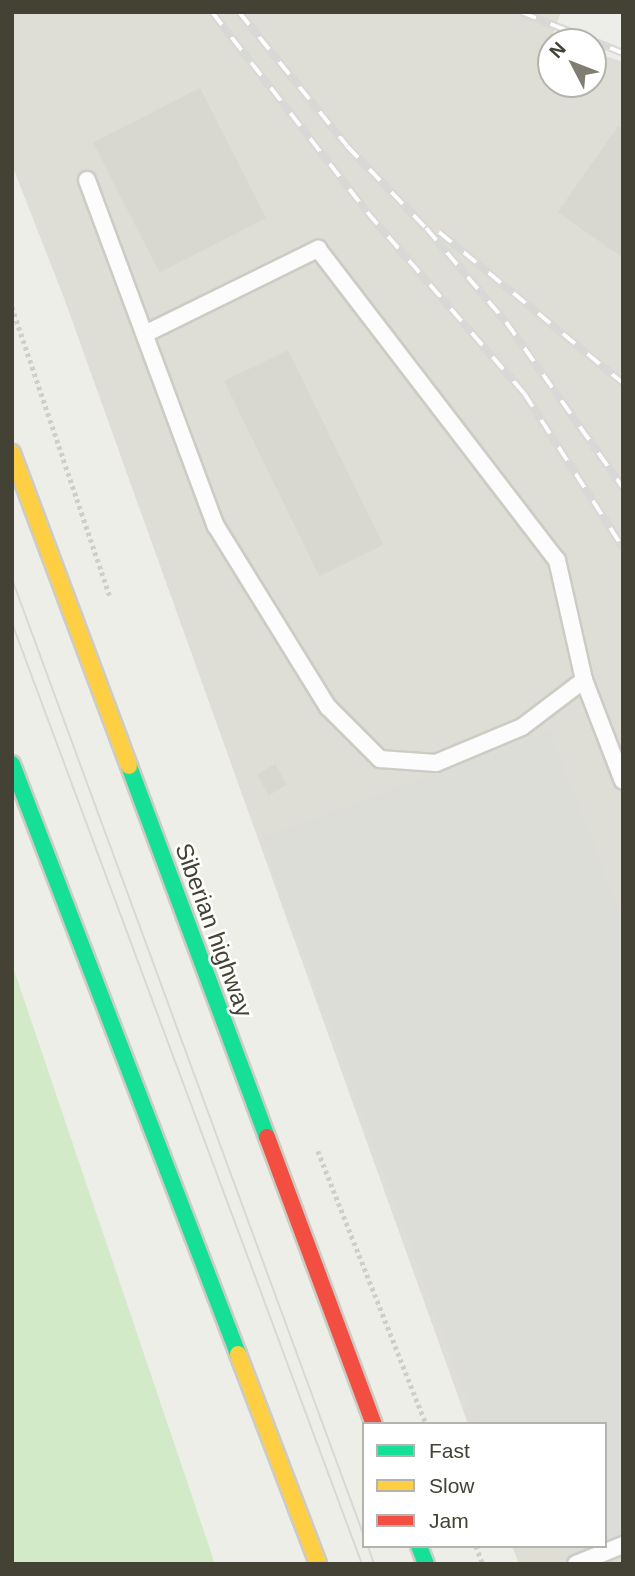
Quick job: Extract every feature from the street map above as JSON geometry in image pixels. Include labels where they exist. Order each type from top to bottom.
[{"type":"main road","name":"Siberian highway","points":[[12,453],[373,1422]]},
{"type":"main road","points":[[12,764],[318,1564]]},
{"type":"lane","points":[[88,180],[147,333],[216,526],[328,707],[380,759],[436,763],[523,727],[584,680]]},
{"type":"lane","points":[[147,333],[318,249],[557,560],[584,680],[623,781]]},
{"type":"lane","points":[[576,1564],[623,1545]]},
{"type":"path","points":[[12,307],[115,609]]},
{"type":"path","points":[[314,1141],[425,1422]]},
{"type":"shaded area","points":[[12,12],[561,12],[555,28],[537,28],[537,98],[607,98],[607,57],[623,62],[623,1564],[519,1564],[513,1548],[607,1548],[607,1422],[467,1422],[64,298],[12,165]]},
{"type":"shaded area","points":[[550,731],[623,920],[623,1564],[570,1564],[566,1548],[607,1548],[607,1422],[475,1422],[261,839]]},
{"type":"green space","points":[[12,964],[215,1564],[12,1564]]},
{"type":"building","points":[[200,88],[266,218],[159,273],[93,142]]},
{"type":"building","points":[[618,126],[623,129],[623,258],[558,212]]},
{"type":"building","points":[[288,350],[383,545],[319,576],[224,381]]},
{"type":"building","points":[[275,764],[287,785],[269,795],[257,774]]},
{"type":"tram line","points":[[12,579],[362,1531]]},
{"type":"tram line","points":[[12,623],[362,1564]]},
{"type":"tram line","points":[[369,1548],[374,1564]]},
{"type":"railway","points":[[212,12],[367,212],[524,393],[623,548]]},
{"type":"railway","points":[[239,12],[347,146],[426,228],[506,322],[623,488]]},
{"type":"railway","points":[[521,12],[623,53]]},
{"type":"railway","points":[[439,232],[623,383]]},
{"type":"traffic: fast","points":[[12,764],[238,1354]]},
{"type":"traffic: fast","points":[[129,766],[267,1137]]},
{"type":"traffic: fast","points":[[420,1548],[426,1564]]},
{"type":"traffic: slow","points":[[12,453],[129,766]]},
{"type":"traffic: slow","points":[[238,1354],[318,1564]]},
{"type":"traffic: jam","points":[[267,1137],[373,1422]]}]
